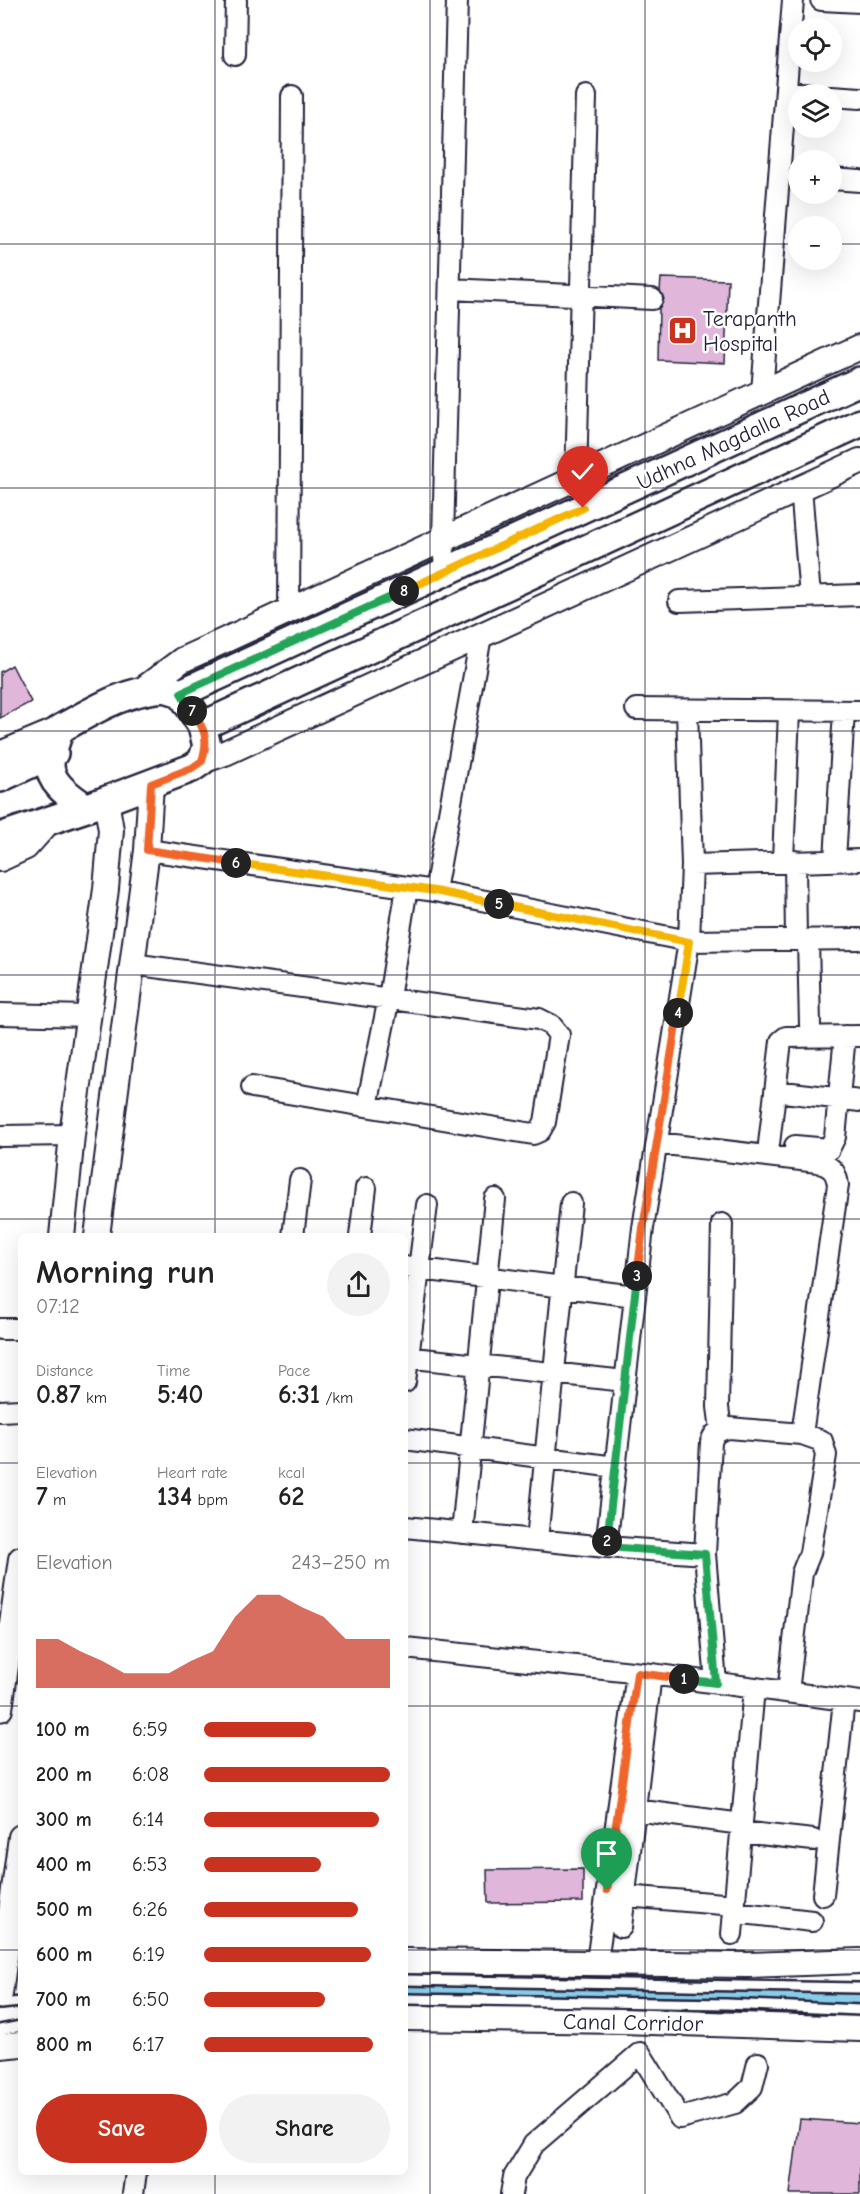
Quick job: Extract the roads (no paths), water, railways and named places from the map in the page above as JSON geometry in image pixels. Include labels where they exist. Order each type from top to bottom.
[{"type":"main road","name":"Udhna Magdalla Road","points":[[181,693],[860,381]]},
{"type":"main road","name":"Udhna Magdalla Road","points":[[202,726],[860,423]]},
{"type":"main road","points":[[0,778],[57,741],[105,703],[142,690],[165,688],[181,693],[202,726],[207,746],[202,761],[192,768],[0,837]]},
{"type":"main road","points":[[57,741],[50,765],[52,776],[62,789],[96,804]]},
{"type":"street","points":[[235,55],[236,0]]},
{"type":"street","points":[[444,572],[457,0]]},
{"type":"street","points":[[762,392],[788,176],[786,92],[793,0]]},
{"type":"street","points":[[821,0],[860,2]]},
{"type":"street","points":[[289,611],[292,96]]},
{"type":"street","points":[[576,478],[586,96]]},
{"type":"street","points":[[842,97],[860,98]]},
{"type":"street","points":[[842,180],[860,181]]},
{"type":"street","points":[[450,289],[652,299]]},
{"type":"street","points":[[142,690],[182,660],[860,347]]},
{"type":"street","points":[[202,761],[225,753],[860,461]]},
{"type":"street","points":[[801,488],[810,597]]},
{"type":"street","points":[[679,601],[860,596]]},
{"type":"street","points":[[435,891],[481,636]]},
{"type":"street","points":[[636,710],[852,711],[835,860]]},
{"type":"street","points":[[606,1547],[635,1296],[657,1139],[689,942],[692,865],[687,710]]},
{"type":"street","points":[[789,711],[789,861],[802,940],[810,1025]]},
{"type":"street","points":[[0,754],[57,741]]},
{"type":"street","points":[[97,1233],[147,850],[151,784]]},
{"type":"street","points":[[62,1233],[72,1135],[106,890],[111,830],[96,804]]},
{"type":"street","points":[[0,859],[26,847],[51,819]]},
{"type":"street","points":[[147,850],[435,891],[689,942],[860,939]]},
{"type":"street","points":[[692,865],[860,860]]},
{"type":"street","points":[[367,1106],[407,887]]},
{"type":"street","points":[[132,964],[539,1018],[551,1025],[559,1035],[545,1122],[540,1131],[532,1134],[252,1087]]},
{"type":"street","points":[[0,1014],[90,1016]]},
{"type":"street","points":[[657,1139],[829,1149],[835,1137],[838,1099],[852,1036],[786,1037],[781,1041],[769,1144]]},
{"type":"street","points":[[775,1091],[860,1101]]},
{"type":"street","points":[[0,1136],[72,1135]]},
{"type":"street","points":[[657,1139],[818,1162],[831,1167],[837,1175],[838,1185],[802,1434]]},
{"type":"street","points":[[293,1233],[300,1180]]},
{"type":"street","points":[[360,1233],[366,1188]]},
{"type":"street","points":[[462,1533],[495,1199]]},
{"type":"street","points":[[537,1540],[571,1203]]},
{"type":"street","points":[[408,1328],[412,1268],[427,1205]]},
{"type":"street","points":[[721,1430],[718,1407],[722,1224]]},
{"type":"street","points":[[412,1268],[635,1296]]},
{"type":"street","points":[[0,1329],[18,1329]]},
{"type":"street","points":[[408,1358],[625,1381]]},
{"type":"street","points":[[0,1412],[18,1410]]},
{"type":"street","points":[[716,1683],[705,1554],[713,1435],[729,1428],[802,1434],[822,1441],[826,1455],[810,1553],[802,1573],[788,1692]]},
{"type":"street","points":[[408,1439],[615,1467]]},
{"type":"street","points":[[408,1527],[606,1547],[705,1554]]},
{"type":"street","points":[[0,1709],[18,1598]]},
{"type":"street","points":[[408,1648],[644,1674],[852,1701],[823,1895]]},
{"type":"street","points":[[621,1927],[635,1810],[644,1674]]},
{"type":"street","points":[[597,1962],[644,1674]]},
{"type":"street","points":[[732,1934],[754,1688]]},
{"type":"street","points":[[635,1810],[813,1840]]},
{"type":"street","points":[[4,1991],[17,1892]]},
{"type":"street","points":[[625,1896],[812,1921]]},
{"type":"street","points":[[408,1961],[748,1965],[860,1961]]},
{"type":"street","name":"Canal Corridor","points":[[408,2018],[621,2020],[860,2029]]},
{"type":"street","points":[[0,2046],[18,2044]]},
{"type":"street","points":[[512,2194],[514,2177],[534,2144],[640,2054],[681,2118],[735,2103],[752,2087],[758,2063]]},
{"type":"street","points":[[133,2194],[136,2175]]},
{"type":"lane","points":[[408,1980],[860,1988]]},
{"type":"lane","points":[[4,1991],[18,2000]]},
{"type":"lane","points":[[408,1999],[727,2004],[860,2010]]},
{"type":"lane","points":[[0,2030],[18,2027]]},
{"type":"waterway","points":[[408,1988],[860,1995]]},
{"type":"place","name":"Terapanth Hospital","points":[[682,331]]}]
